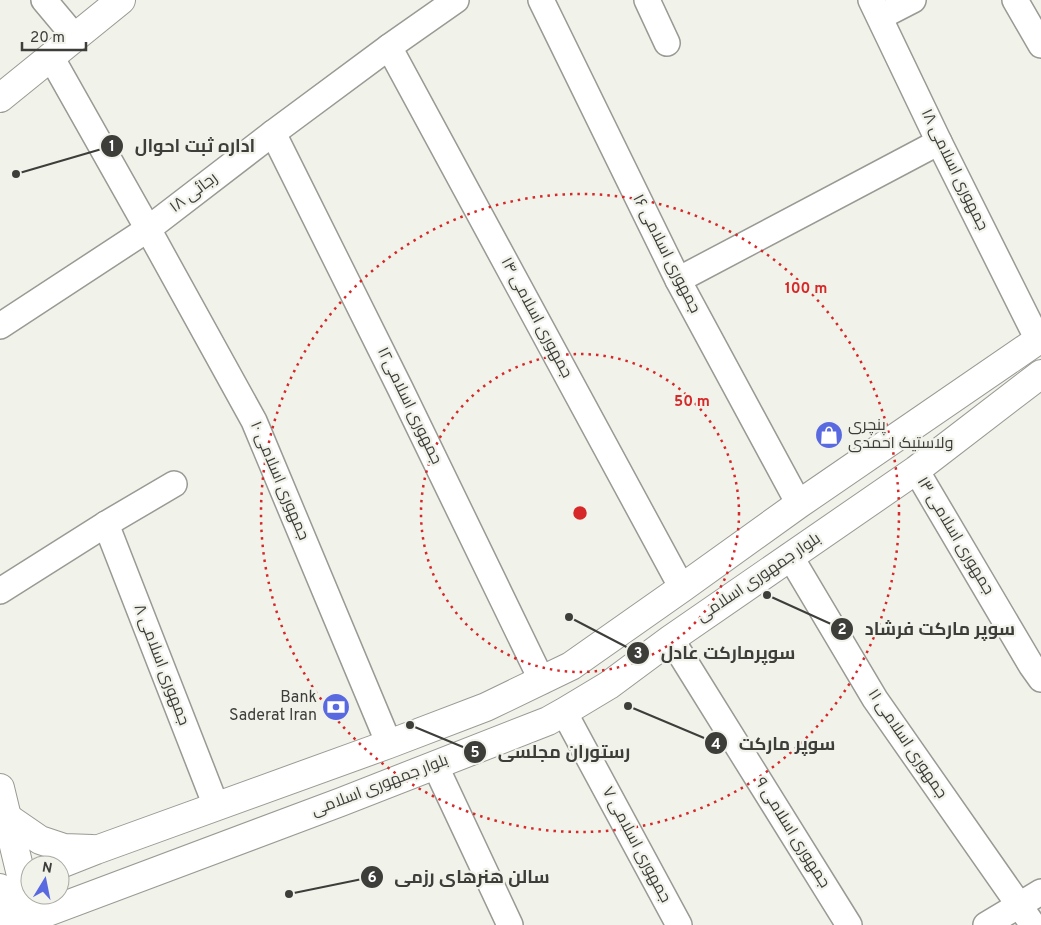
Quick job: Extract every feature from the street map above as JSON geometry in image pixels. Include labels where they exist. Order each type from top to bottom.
[{"type":"main road","points":[[0,98],[121,0]]},
{"type":"main road","points":[[70,860],[486,707],[571,666],[799,504],[1040,339]]},
{"type":"main road","name":"بلوار جمهوری اسلامی","points":[[28,924],[70,903],[341,802],[564,712],[609,685],[671,639],[916,470],[1041,374]]},
{"type":"main road","points":[[0,788],[8,818],[10,884],[28,924]]},
{"type":"main road","points":[[8,818],[40,840],[64,848],[96,850]]},
{"type":"street","points":[[44,0],[75,37]]},
{"type":"street","name":"رجائی ۱۸","points":[[0,326],[148,229],[273,133],[456,0]]},
{"type":"street","name":"جمهوری اسلامی ۱۶","points":[[540,0],[678,280],[799,504]]},
{"type":"street","points":[[647,0],[667,43]]},
{"type":"street","points":[[876,9],[913,0]]},
{"type":"street","points":[[1015,0],[1041,45]]},
{"type":"street","name":"جمهوری اسلامی ۱۸","points":[[876,9],[939,142],[1040,339]]},
{"type":"street","name":"جمهوری اسلامی ۱۴","points":[[390,47],[682,588]]},
{"type":"street","name":"جمهوری اسلامی ۱۰","points":[[51,58],[254,421],[389,744]]},
{"type":"street","name":"جمهوری اسلامی۱۲","points":[[273,133],[400,388],[542,681]]},
{"type":"street","points":[[678,280],[939,142]]},
{"type":"street","name":"جمهوری اسلامی ۱۳","points":[[916,470],[1041,679]]},
{"type":"street","points":[[0,591],[106,524],[174,484]]},
{"type":"street","name":"جمهوری اسلامی ۸","points":[[106,524],[216,806]]},
{"type":"street","name":"جمهوری اسلامی ۱۱","points":[[790,556],[875,699],[1026,915]]},
{"type":"street","name":"جمهوری اسلامی ۹","points":[[671,639],[849,925]]},
{"type":"street","name":"جمهوری اسلامی ۷","points":[[564,712],[679,925]]},
{"type":"street","points":[[435,765],[510,925]]},
{"type":"street","points":[[986,925],[1026,915],[1041,892]]},
{"type":"place","name":"اداره ثبت احوال","points":[[16,174]]},
{"type":"place","name":"پنچری ولاستیک احمدی","points":[[829,435]]},
{"type":"place","name":"سوپر مارکت فرشاد","points":[[767,595]]},
{"type":"place","name":"سوپرمارکت عادل","points":[[569,617]]},
{"type":"place","name":"سوپر مارکت","points":[[628,706]]},
{"type":"place","name":"Bank Saderat Iran","points":[[336,707]]},
{"type":"place","name":"رستوران مجلسی","points":[[410,725]]},
{"type":"place","name":"سالن هنرهای رزمی","points":[[289,894]]}]
